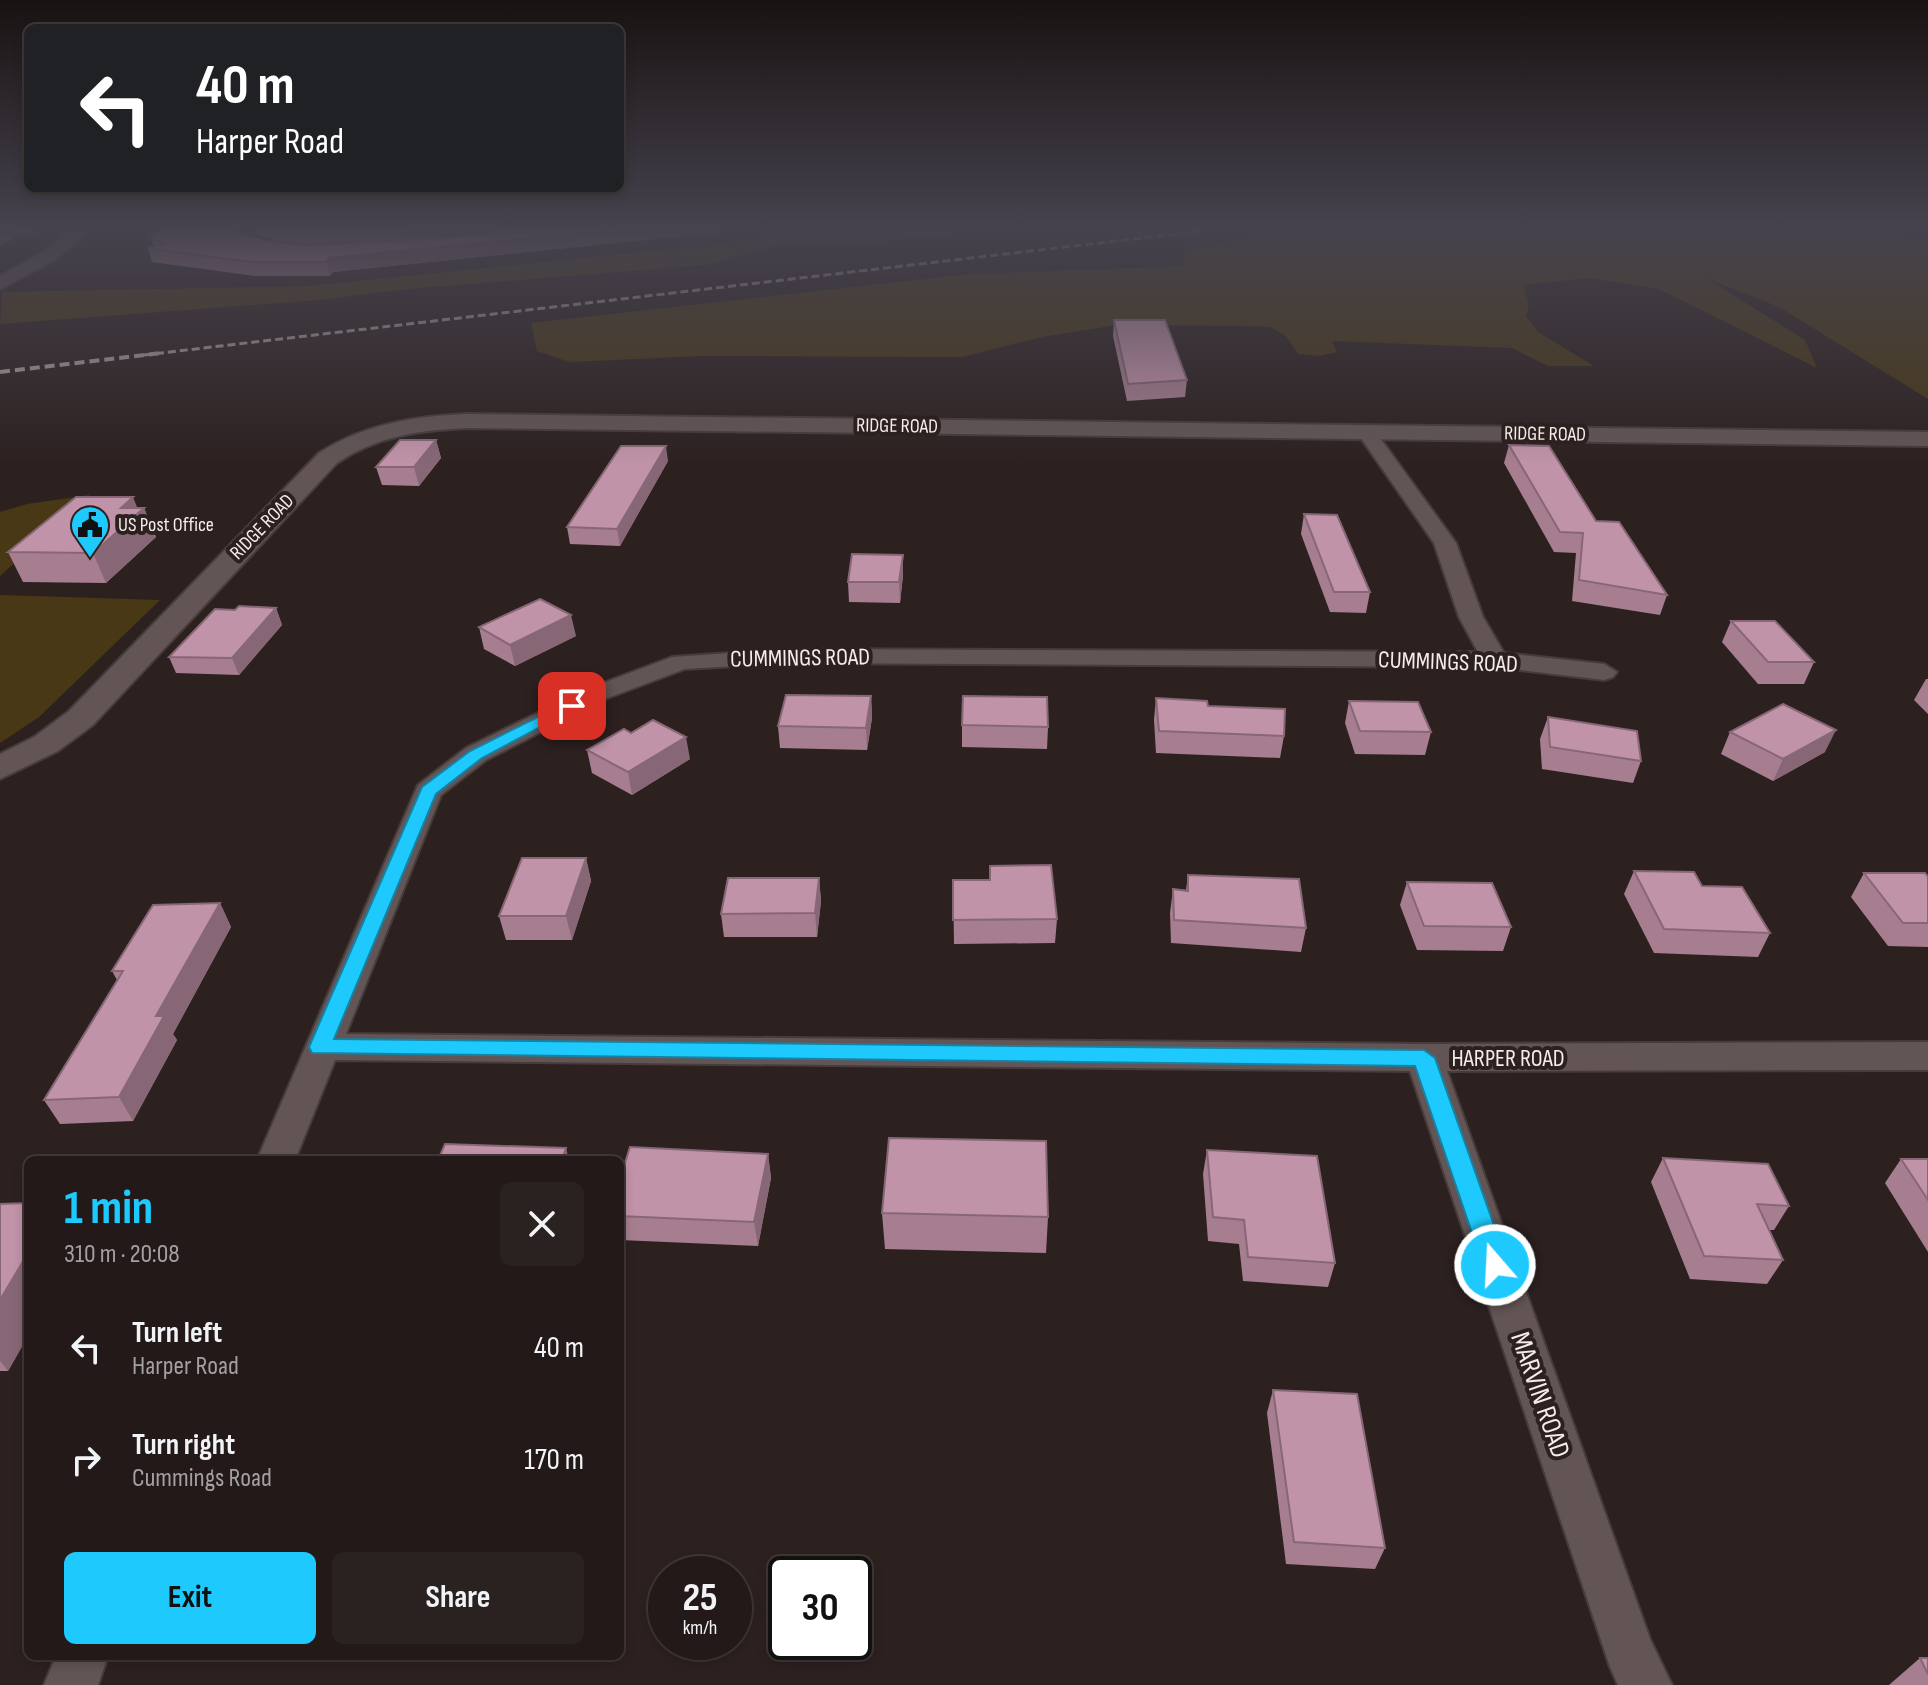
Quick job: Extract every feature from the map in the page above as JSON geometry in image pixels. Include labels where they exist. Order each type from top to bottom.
[{"type":"street","name":"RIDGE ROAD","points":[[0,768],[46,744],[81,718],[328,458],[355,442],[393,430],[468,421],[1928,439]]},
{"type":"street","points":[[1365,431],[1445,543],[1471,617],[1495,660]]},
{"type":"street","name":"CUMMINGS ROAD","points":[[278,1156],[428,791],[476,754],[596,694],[681,662],[791,656],[1495,660],[1604,672]]},
{"type":"street","name":"HARPER ROAD","points":[[320,1047],[1424,1058],[1928,1056]]},
{"type":"street","name":"MARVIN ROAD","points":[[1424,1058],[1628,1649],[1645,1685]]},
{"type":"street","points":[[71,1685],[80,1660]]},
{"type":"shaded area","points":[[1,308],[218,308],[0,324]]},
{"type":"shaded area","points":[[668,308],[1529,308],[1526,316],[1538,332],[1594,366],[1548,366],[1512,348],[1332,341],[1337,352],[1319,356],[1298,354],[1286,336],[1270,327],[1117,325],[1042,337],[962,357],[701,356],[570,362],[537,351],[531,323]]},
{"type":"shaded area","points":[[1696,308],[1753,308],[1805,340],[1817,368]]},
{"type":"shaded area","points":[[1780,308],[1928,308],[1928,399]]},
{"type":"shaded area","points":[[90,495],[0,576],[0,512],[27,504]]},
{"type":"shaded area","points":[[0,595],[160,600],[39,717],[0,743]]},
{"type":"building","points":[[1114,320],[1165,320],[1187,380],[1128,384]]},
{"type":"building","points":[[400,440],[436,440],[414,467],[376,467]]},
{"type":"building","points":[[1509,445],[1549,446],[1596,521],[1619,522],[1667,595],[1579,580],[1583,533],[1560,532]]},
{"type":"building","points":[[621,446],[666,446],[617,529],[567,527]]},
{"type":"building","points":[[76,497],[133,497],[121,508],[144,508],[93,553],[8,552]]},
{"type":"building","points":[[1304,514],[1337,515],[1370,592],[1334,592]]},
{"type":"building","points":[[852,554],[903,555],[899,582],[848,582]]},
{"type":"building","points":[[540,599],[571,615],[510,645],[479,627]]},
{"type":"building","points":[[239,606],[276,608],[232,658],[169,657],[215,609],[235,610]]},
{"type":"building","points":[[1731,621],[1775,621],[1814,662],[1768,662]]},
{"type":"building","points":[[786,695],[871,696],[866,728],[778,726]]},
{"type":"building","points":[[963,696],[1047,697],[1048,727],[962,725]]},
{"type":"building","points":[[1156,698],[1207,701],[1208,706],[1285,709],[1284,736],[1159,731]]},
{"type":"building","points":[[1349,701],[1418,702],[1431,732],[1360,731]]},
{"type":"building","points":[[1783,704],[1836,730],[1783,759],[1730,732]]},
{"type":"building","points":[[1548,717],[1637,731],[1641,761],[1550,747]]},
{"type":"building","points":[[653,720],[686,737],[628,772],[587,750],[624,729],[631,733]]},
{"type":"building","points":[[522,858],[586,858],[566,916],[499,916]]},
{"type":"building","points":[[1051,865],[1057,919],[953,920],[953,880],[990,880],[990,866]]},
{"type":"building","points":[[1634,871],[1694,872],[1702,886],[1742,887],[1770,933],[1664,929]]},
{"type":"building","points":[[1864,873],[1925,873],[1928,877],[1928,923],[1903,923]]},
{"type":"building","points":[[1188,875],[1299,879],[1306,928],[1174,920],[1173,889],[1188,891]]},
{"type":"building","points":[[728,878],[819,878],[815,913],[721,914]]},
{"type":"building","points":[[1407,882],[1492,883],[1511,927],[1424,926]]},
{"type":"building","points":[[220,903],[156,1016],[164,1016],[119,1097],[44,1100],[123,971],[112,971],[153,905]]},
{"type":"building","points":[[889,1138],[1046,1141],[1048,1217],[882,1213]]},
{"type":"building","points":[[445,1144],[566,1148],[563,1156],[440,1156]]},
{"type":"building","points":[[630,1147],[768,1154],[754,1222],[624,1216],[624,1166]]},
{"type":"building","points":[[1207,1150],[1317,1156],[1335,1263],[1248,1257],[1244,1220],[1213,1217]]},
{"type":"building","points":[[1663,1158],[1768,1164],[1789,1206],[1757,1204],[1783,1260],[1704,1256]]},
{"type":"building","points":[[1901,1159],[1928,1159],[1928,1200]]},
{"type":"building","points":[[24,1203],[24,1260],[0,1300],[0,1204]]},
{"type":"building","points":[[1273,1390],[1357,1394],[1385,1548],[1294,1542]]},
{"type":"building","points":[[1920,1658],[1928,1658],[1928,1674]]},
{"type":"railway","points":[[153,354],[548,308]]},
{"type":"railway","points":[[153,354],[161,353]]},
{"type":"railway","points":[[0,372],[153,354]]},
{"type":"railway","points":[[144,355],[153,354]]},
{"type":"place","name":"US Post Office","points":[[90,559]]},
{"type":"route","points":[[572,706],[476,754],[428,791],[320,1047],[1424,1058],[1495,1265]]}]
